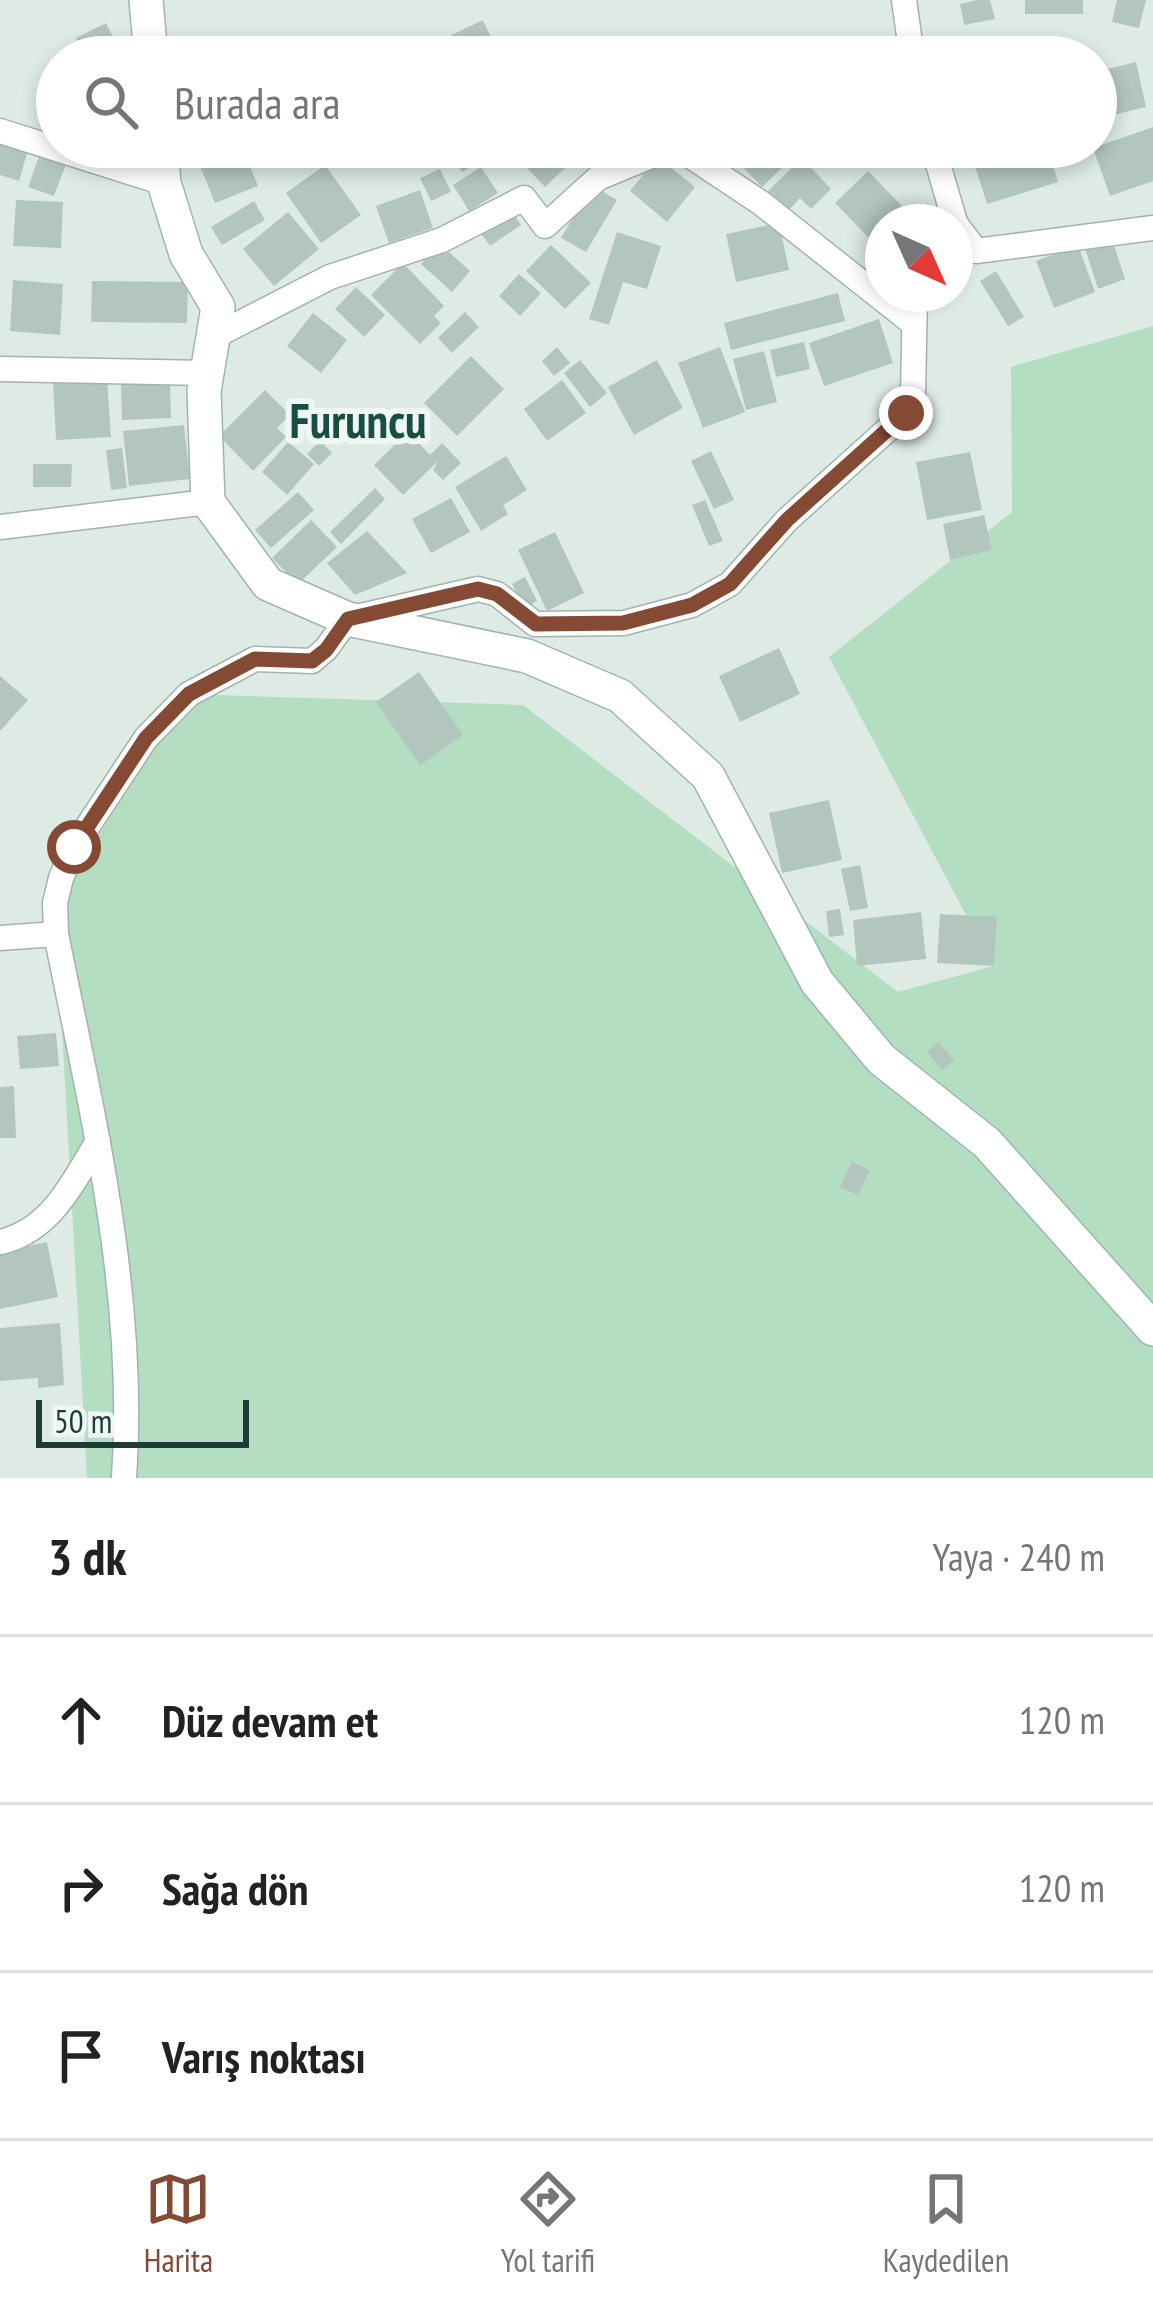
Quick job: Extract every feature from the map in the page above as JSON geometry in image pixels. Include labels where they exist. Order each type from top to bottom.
[{"type":"street","points":[[146,0],[150,36]]},
{"type":"street","points":[[904,0],[909,36]]},
{"type":"street","points":[[0,130],[36,142]]},
{"type":"street","points":[[118,168],[164,183]]},
{"type":"street","points":[[163,168],[186,254],[218,307],[204,391],[208,502],[268,584],[348,619],[527,656],[620,696],[708,776],[817,982],[880,1059],[987,1143],[1153,1329]]},
{"type":"street","points":[[213,337],[330,277],[442,239],[524,198],[545,226],[598,178],[623,168]]},
{"type":"street","points":[[708,168],[761,202],[914,324]]},
{"type":"street","points":[[939,168],[949,204]]},
{"type":"street","points":[[973,247],[976,251],[1153,228]]},
{"type":"street","points":[[124,1478],[129,1408],[109,1198],[56,934],[58,890],[74,847],[146,738],[189,694],[255,659],[312,661],[348,619],[478,589],[497,594],[536,624],[623,623],[692,605],[730,584],[787,520],[906,413],[913,394],[914,312]]},
{"type":"street","points":[[0,369],[207,373]]},
{"type":"street","points":[[0,527],[208,502]]},
{"type":"street","points":[[0,938],[56,934]]},
{"type":"street","points":[[0,1242],[16,1239],[49,1216],[98,1141]]},
{"type":"green space","points":[[1153,326],[1153,1478],[87,1478],[55,903],[189,694],[523,705],[898,992],[993,966],[829,657],[1012,512],[1011,367]]},
{"type":"building","points":[[990,0],[995,19],[964,25],[960,4]]},
{"type":"building","points":[[1025,0],[1083,0],[1083,14],[1025,14]]},
{"type":"building","points":[[1117,0],[1146,0],[1139,28],[1112,22]]},
{"type":"building","points":[[483,20],[490,36],[450,36]]},
{"type":"building","points":[[106,23],[112,36],[80,36]]},
{"type":"building","points":[[1136,62],[1146,107],[1117,114],[1117,67]]},
{"type":"building","points":[[1153,127],[1153,181],[1110,196],[1100,168],[1117,168],[1117,140]]},
{"type":"building","points":[[0,135],[30,143],[19,181],[0,175]]},
{"type":"building","points":[[36,165],[64,168],[54,196],[28,187]]},
{"type":"building","points":[[201,168],[251,168],[258,186],[215,203]]},
{"type":"building","points":[[327,168],[361,215],[321,243],[286,193]]},
{"type":"building","points":[[482,168],[498,193],[469,211],[453,185]]},
{"type":"building","points":[[527,168],[565,168],[545,187]]},
{"type":"building","points":[[649,168],[672,168],[695,187],[667,222],[630,191]]},
{"type":"building","points":[[744,168],[782,168],[762,187]]},
{"type":"building","points":[[792,168],[811,168],[831,189],[811,209],[800,198],[787,212],[767,192]]},
{"type":"building","points":[[976,168],[1054,168],[1058,182],[987,204]]},
{"type":"building","points":[[440,169],[451,192],[431,201],[420,178]]},
{"type":"building","points":[[868,171],[900,204],[865,204],[865,234],[835,203]]},
{"type":"building","points":[[592,185],[617,200],[586,252],[561,238]]},
{"type":"building","points":[[420,190],[433,228],[389,243],[376,206]]},
{"type":"building","points":[[16,200],[63,202],[61,248],[13,246]]},
{"type":"building","points":[[254,201],[265,220],[222,245],[211,227]]},
{"type":"building","points":[[510,208],[521,225],[490,246],[478,229]]},
{"type":"building","points":[[288,212],[319,249],[274,286],[243,249]]},
{"type":"building","points":[[779,223],[789,270],[736,282],[726,234]]},
{"type":"building","points":[[617,232],[661,246],[647,289],[623,282],[609,325],[589,319]]},
{"type":"building","points":[[1112,239],[1125,279],[1098,289],[1085,248]]},
{"type":"building","points":[[439,243],[470,271],[452,292],[421,264]]},
{"type":"building","points":[[551,245],[591,283],[565,309],[526,271]]},
{"type":"building","points":[[1078,245],[1095,292],[1054,308],[1036,261]]},
{"type":"building","points":[[403,263],[444,306],[434,316],[441,323],[420,344],[371,295]]},
{"type":"building","points":[[996,271],[1024,317],[1008,326],[980,281]]},
{"type":"building","points":[[519,274],[541,293],[520,316],[499,296]]},
{"type":"building","points":[[13,280],[63,284],[60,335],[10,331]]},
{"type":"building","points":[[92,281],[188,282],[187,323],[91,322]]},
{"type":"building","points":[[356,287],[385,315],[364,337],[335,309]]},
{"type":"building","points":[[838,293],[845,321],[731,350],[724,323]]},
{"type":"building","points":[[465,312],[479,327],[452,353],[438,338]]},
{"type":"building","points":[[313,313],[347,340],[321,373],[287,346]]},
{"type":"building","points":[[879,319],[893,363],[824,386],[809,343]]},
{"type":"building","points":[[804,342],[810,369],[776,377],[770,350]]},
{"type":"building","points":[[557,347],[570,363],[554,376],[542,361]]},
{"type":"building","points":[[720,347],[745,412],[703,428],[678,363]]},
{"type":"building","points":[[764,351],[777,402],[746,410],[733,359]]},
{"type":"building","points":[[471,356],[504,389],[457,436],[424,403]]},
{"type":"building","points":[[580,360],[607,393],[590,407],[564,373]]},
{"type":"building","points":[[657,360],[683,408],[634,435],[608,387]]},
{"type":"building","points":[[107,379],[111,437],[56,440],[53,382]]},
{"type":"building","points":[[562,380],[586,413],[547,441],[524,409]]},
{"type":"building","points":[[170,382],[171,418],[122,420],[121,383]]},
{"type":"building","points":[[265,390],[290,415],[277,428],[286,437],[253,471],[219,436]]},
{"type":"building","points":[[184,425],[190,479],[129,486],[123,431]]},
{"type":"building","points":[[408,432],[430,455],[442,443],[461,463],[443,480],[433,470],[438,461],[403,495],[374,465]]},
{"type":"building","points":[[320,441],[332,453],[319,466],[307,454]]},
{"type":"building","points":[[288,442],[314,464],[287,495],[262,472]]},
{"type":"building","points":[[122,448],[127,488],[111,490],[106,450]]},
{"type":"building","points":[[711,451],[734,500],[714,509],[691,461]]},
{"type":"building","points":[[970,452],[982,510],[927,520],[916,462]]},
{"type":"building","points":[[506,456],[527,490],[503,505],[508,514],[481,531],[455,487]]},
{"type":"building","points":[[33,464],[72,464],[71,487],[33,487]]},
{"type":"building","points":[[375,488],[385,499],[341,544],[330,532]]},
{"type":"building","points":[[298,492],[314,510],[271,548],[255,530]]},
{"type":"building","points":[[451,498],[470,532],[431,553],[412,519]]},
{"type":"building","points":[[705,500],[723,541],[709,546],[692,505]]},
{"type":"building","points":[[984,515],[992,550],[950,560],[943,524]]},
{"type":"building","points":[[311,520],[337,547],[298,584],[272,558]]},
{"type":"building","points":[[367,531],[407,573],[355,595],[327,563]]},
{"type":"building","points":[[555,532],[584,593],[547,611],[518,550]]},
{"type":"building","points":[[525,577],[537,601],[524,608],[512,584]]},
{"type":"building","points":[[779,648],[800,694],[740,722],[719,676]]},
{"type":"building","points":[[419,672],[463,735],[420,765],[376,702]]},
{"type":"building","points":[[0,676],[28,700],[0,731]]},
{"type":"building","points":[[829,800],[842,860],[782,873],[769,813]]},
{"type":"building","points":[[860,865],[868,908],[850,911],[841,869]]},
{"type":"building","points":[[840,909],[844,935],[829,937],[826,911]]},
{"type":"building","points":[[921,912],[926,959],[857,966],[853,920]]},
{"type":"building","points":[[940,914],[997,917],[994,966],[937,963]]},
{"type":"building","points":[[56,1033],[59,1066],[20,1069],[17,1036]]},
{"type":"building","points":[[938,1042],[954,1060],[942,1070],[927,1052]]},
{"type":"building","points":[[14,1086],[16,1138],[0,1138],[0,1087]]},
{"type":"building","points":[[852,1162],[870,1170],[858,1195],[840,1187]]},
{"type":"building","points":[[47,1242],[58,1297],[0,1309],[0,1252]]},
{"type":"building","points":[[60,1323],[64,1385],[38,1388],[38,1378],[0,1381],[0,1328]]},
{"type":"district","name":"Furuncu","points":[[358,420]]},
{"type":"route","points":[[74,847],[146,738],[189,694],[227,673],[255,659],[312,661],[348,619],[478,589],[497,594],[536,624],[623,623],[692,605],[730,584],[787,520],[906,413]]}]
